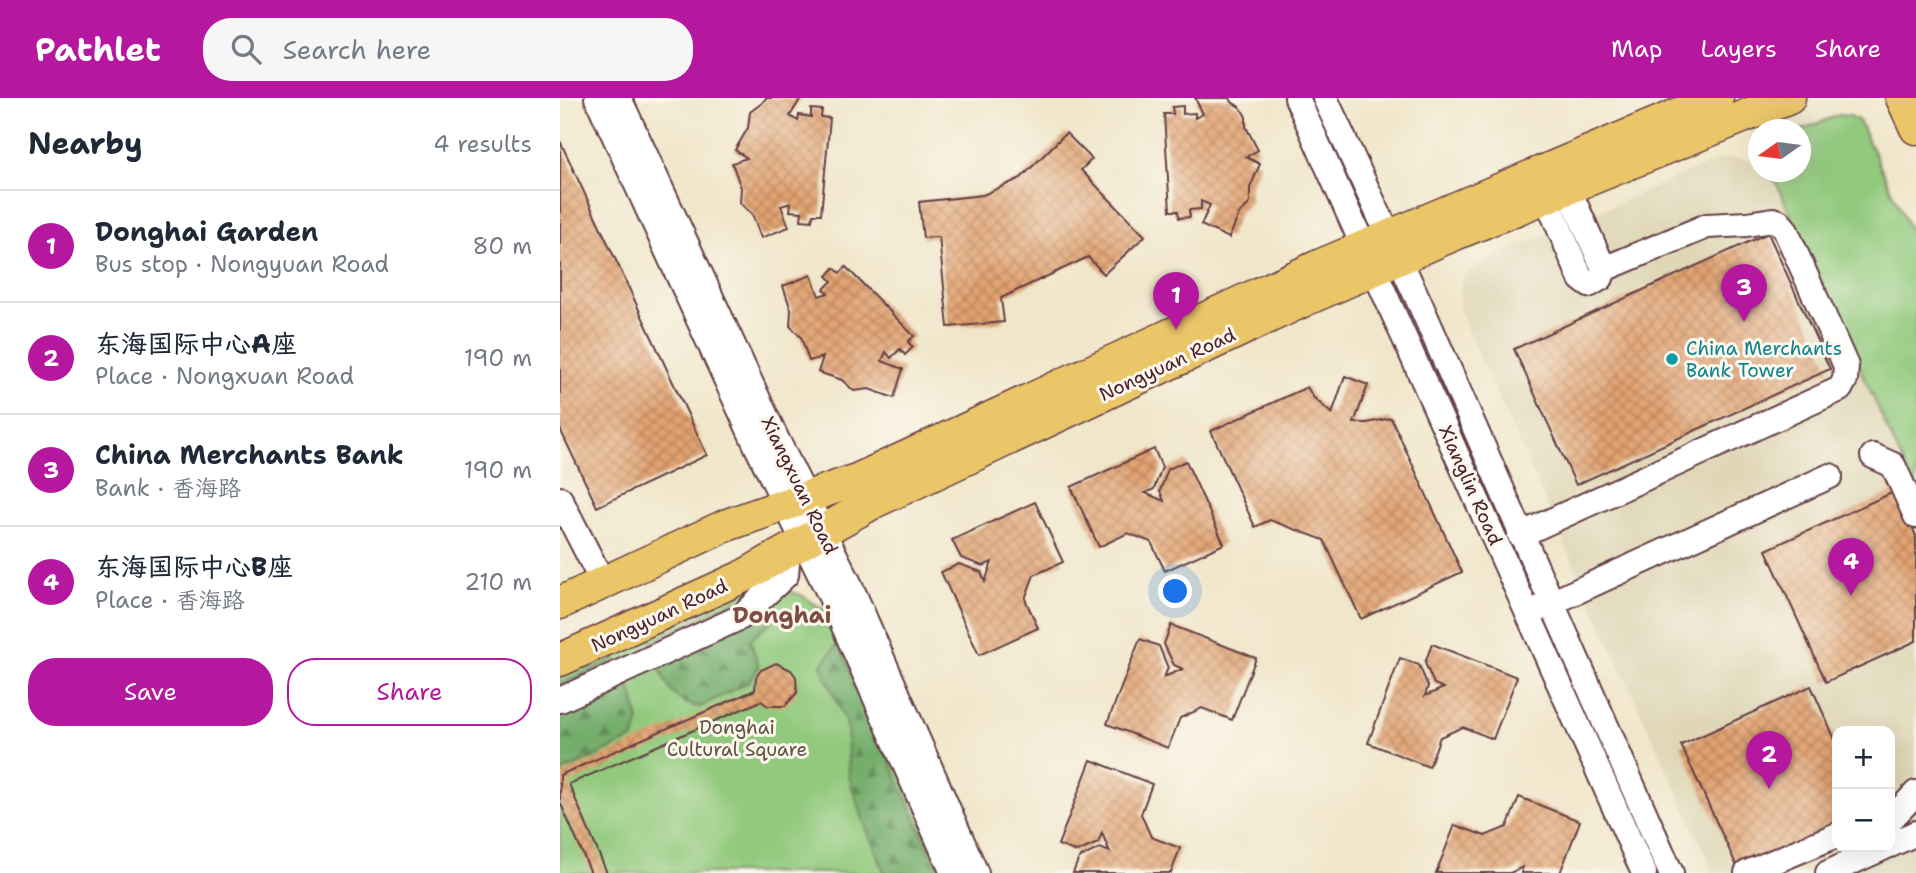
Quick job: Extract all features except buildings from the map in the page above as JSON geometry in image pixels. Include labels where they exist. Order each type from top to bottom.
[{"type":"main road","name":"Nongyuan Road","points":[[1554,184],[1717,98]]},
{"type":"main road","name":"Nongyuan Road","points":[[560,603],[727,525],[859,480],[1382,253],[1756,105],[1789,98]]},
{"type":"main road","points":[[1902,98],[1916,128]]},
{"type":"main road","name":"Nongyuan Road","points":[[560,660],[742,577],[874,502],[1309,298],[1382,253]]},
{"type":"street","name":"Xiangxuan Road","points":[[597,98],[796,501]]},
{"type":"street","name":"Xiangxuan Road","points":[[620,98],[777,440],[805,541],[953,873]]},
{"type":"street","name":"Xianglin Road","points":[[1297,98],[1382,253],[1521,535],[1671,873]]},
{"type":"street","name":"Xianglin Road","points":[[1325,98],[1382,253],[1528,613],[1644,873]]},
{"type":"street","points":[[1521,535],[1840,388],[1845,380],[1846,366],[1779,222],[1773,220],[1707,226],[1604,270],[1601,278],[1588,285],[1581,279],[1554,184]]},
{"type":"street","points":[[1873,456],[1893,465],[1916,516]]},
{"type":"street","points":[[1528,613],[1830,476]]},
{"type":"street","points":[[562,509],[603,583]]},
{"type":"street","name":"Xiangxuan Road","points":[[805,541],[850,585],[976,873]]},
{"type":"street","points":[[560,700],[740,617],[786,575],[805,541]]},
{"type":"street","points":[[1895,798],[1916,791]]},
{"type":"street","points":[[1895,814],[1916,791]]},
{"type":"street","points":[[1895,843],[1916,833]]},
{"type":"street","points":[[1747,873],[1832,837]]},
{"type":"street","points":[[1777,873],[1832,847]]},
{"type":"street","points":[[1828,873],[1875,852]]},
{"type":"shaded area","points":[[1730,157],[1748,160],[1748,182],[1776,182],[1916,492],[1916,873],[1714,873],[1466,327],[1460,310],[1459,294],[1463,279],[1486,260]]},
{"type":"green space","points":[[1838,115],[1850,116],[1859,121],[1910,230],[1916,227],[1916,492],[1776,182],[1811,182],[1811,126]]},
{"type":"green space","name":"Donghai Cultural Square","points":[[764,584],[801,595],[832,615],[943,873],[560,873],[560,673],[743,586]]},
{"type":"green space","points":[[735,600],[773,606],[775,618],[750,640],[759,667],[747,683],[700,707],[688,704],[679,699],[666,683],[651,642]]},
{"type":"green space","points":[[838,643],[939,873],[885,873],[849,777],[847,725],[821,666]]},
{"type":"green space","points":[[615,658],[632,692],[639,721],[634,738],[560,773],[560,684]]},
{"type":"place","name":"China Merchants Bank","points":[[1744,322]]},
{"type":"place","name":"Donghai Garden","points":[[1176,330]]},
{"type":"place","name":"China Merchants Bank Tower","points":[[1672,359]]},
{"type":"place","name":"东海国际中心B座","points":[[1851,596]]},
{"type":"place","name":"东海国际中心A座","points":[[1769,789]]},
{"type":"district","name":"Donghai","points":[[782,615]]}]
